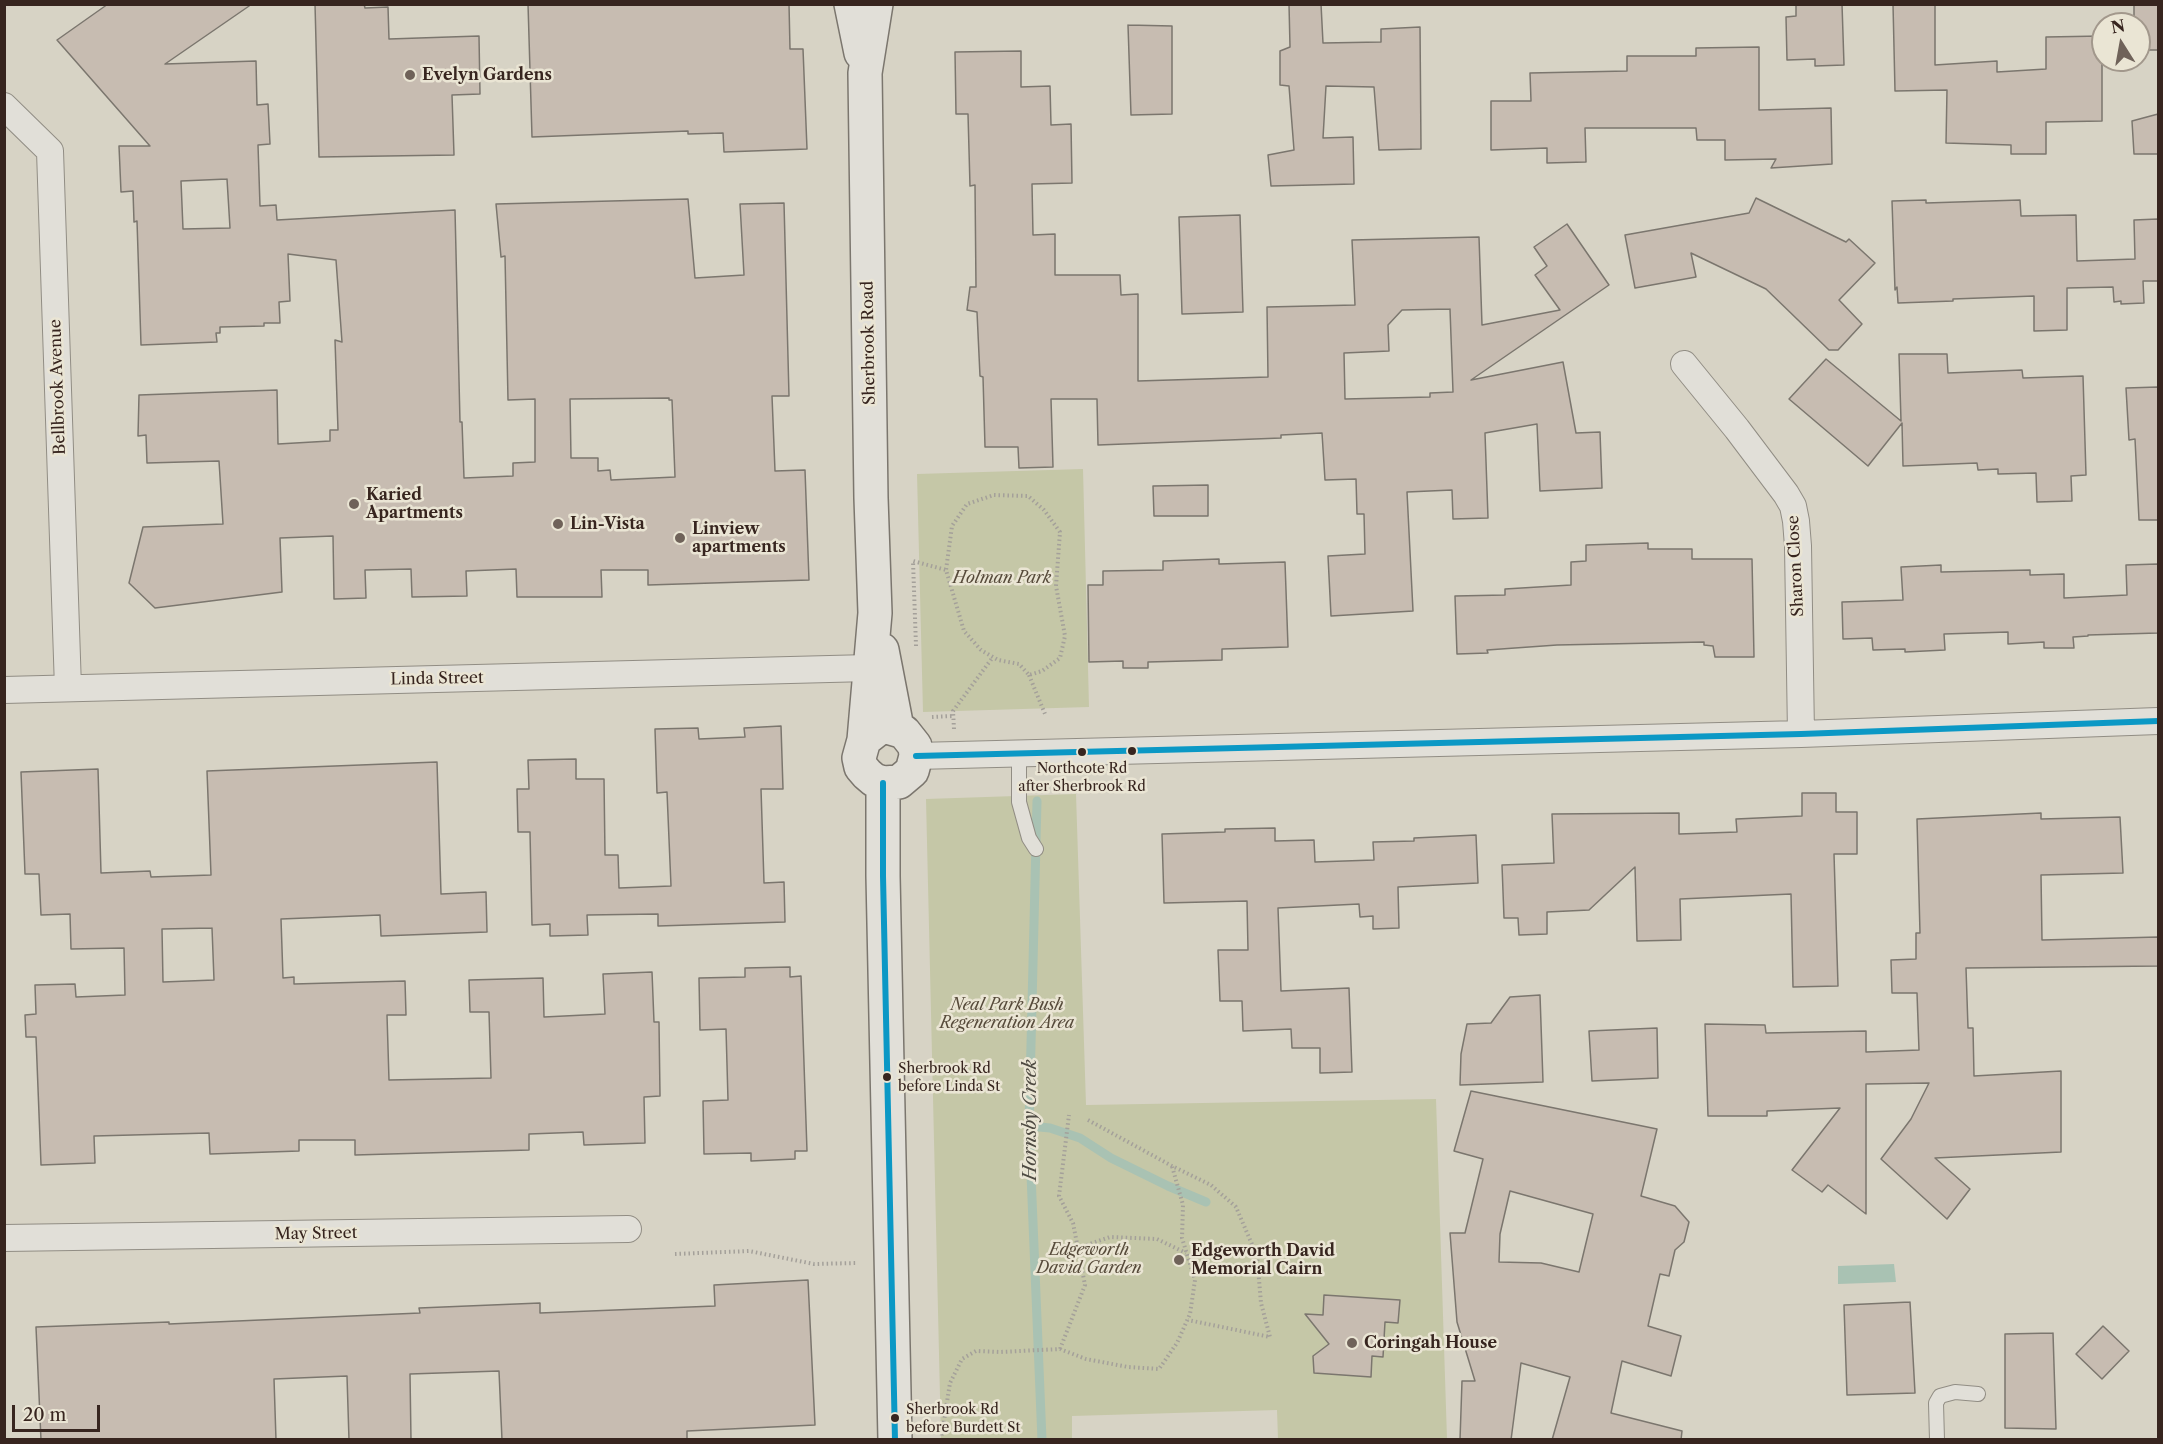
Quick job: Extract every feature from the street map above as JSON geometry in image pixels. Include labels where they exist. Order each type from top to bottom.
[{"type":"main road","name":"Sherbrook Road","points":[[851,4],[865,72]]},
{"type":"main road","name":"Sherbrook Road","points":[[876,4],[865,72],[871,498],[875,613],[864,740],[859,758],[861,767],[874,780],[883,783]]},
{"type":"main road","name":"Sherbrook Road","points":[[875,613],[897,728],[911,739],[915,746],[916,756]]},
{"type":"main road","points":[[864,740],[878,729],[897,728]]},
{"type":"main road","points":[[895,1440],[883,783],[899,782],[906,777],[915,764],[916,756]]},
{"type":"street","name":"Bellbrook Avenue","points":[[4,106],[50,152],[68,688]]},
{"type":"street","name":"Sharon Close","points":[[1684,364],[1744,438],[1793,506],[1798,546],[1802,734]]},
{"type":"street","name":"Linda Street","points":[[4,690],[869,668]]},
{"type":"street","points":[[916,756],[1802,734],[2158,721]]},
{"type":"street","name":"May Street","points":[[4,1238],[628,1229]]},
{"type":"lane","points":[[1019,753],[1019,802],[1029,838],[1036,849]]},
{"type":"lane","points":[[1937,1440],[1936,1404],[1940,1396],[1955,1392],[1978,1394]]},
{"type":"path","points":[[1029,675],[1042,671],[1060,658],[1065,636],[1056,586],[1060,532],[1044,510],[1029,496],[994,495],[968,504],[952,526],[946,570],[964,631],[981,650],[998,660],[1019,664],[1029,675],[1045,714]]},
{"type":"path","points":[[916,657],[913,561],[946,570]]},
{"type":"path","points":[[956,754],[953,716],[956,706],[993,657]]},
{"type":"path","points":[[930,717],[953,716]]},
{"type":"path","points":[[1060,1349],[1085,1285],[1073,1223],[1059,1196],[1069,1115]]},
{"type":"path","points":[[1088,1120],[1211,1185],[1236,1207],[1257,1256],[1261,1304],[1270,1337],[1188,1320]]},
{"type":"path","points":[[941,1440],[950,1383],[962,1359],[976,1351],[1060,1349],[1086,1359],[1128,1367],[1159,1369],[1177,1343],[1188,1320],[1195,1280],[1182,1238],[1183,1205],[1172,1166]]},
{"type":"path","points":[[1078,1248],[1110,1237],[1157,1239],[1186,1253]]},
{"type":"path","points":[[675,1254],[749,1251],[814,1264],[858,1263]]},
{"type":"green space","name":"Holman Park","points":[[1083,469],[1089,707],[923,712],[917,474]]},
{"type":"green space","name":"Edgeworth David Garden","points":[[1076,794],[1086,1105],[1436,1099],[1447,1439],[1278,1439],[1277,1410],[1072,1416],[1072,1439],[941,1439],[926,799]]},
{"type":"shaded area","points":[[1894,1264],[1896,1282],[1838,1284],[1838,1266]]},
{"type":"building","points":[[108,4],[252,4],[165,64],[256,61],[257,105],[268,104],[270,144],[258,145],[260,206],[276,205],[277,220],[455,210],[460,422],[462,422],[464,478],[513,476],[513,463],[535,462],[535,399],[508,400],[505,256],[501,257],[496,204],[688,199],[695,278],[744,275],[740,204],[784,203],[789,396],[772,396],[775,471],[805,470],[809,580],[648,585],[648,570],[601,570],[602,597],[517,597],[516,569],[466,571],[467,596],[412,597],[411,569],[365,570],[366,598],[334,599],[333,536],[280,538],[282,592],[155,608],[129,583],[143,527],[223,524],[219,461],[147,463],[146,435],[138,436],[139,395],[277,390],[278,444],[330,441],[330,430],[338,430],[335,340],[342,342],[336,260],[288,254],[290,301],[279,302],[280,323],[264,323],[264,326],[220,327],[220,333],[216,333],[217,342],[141,345],[137,221],[134,222],[133,191],[121,192],[119,146],[150,146],[57,40]],"holes":[[[227,179],[230,228],[183,229],[181,181]],[[669,398],[672,400],[675,477],[611,480],[610,470],[598,471],[598,458],[571,458],[570,399]]]},
{"type":"building","name":"Evelyn Gardens","points":[[315,4],[364,4],[365,8],[388,7],[389,39],[479,36],[480,94],[452,95],[454,155],[319,157]]},
{"type":"building","points":[[528,4],[789,4],[790,49],[803,49],[807,149],[724,152],[723,133],[688,134],[688,131],[532,137]]},
{"type":"building","points":[[1289,4],[1321,4],[1323,43],[1381,42],[1381,29],[1420,27],[1421,149],[1379,150],[1374,87],[1326,86],[1323,138],[1353,137],[1354,184],[1271,186],[1268,155],[1294,150],[1289,86],[1280,85],[1280,51],[1290,47]]},
{"type":"building","points":[[1796,4],[1842,4],[1844,65],[1815,66],[1815,59],[1787,60],[1786,17],[1796,16]]},
{"type":"building","points":[[1893,4],[1935,4],[1935,65],[1997,61],[1997,72],[2046,69],[2046,37],[2091,36],[2091,72],[2102,72],[2102,121],[2046,122],[2046,154],[2011,154],[2011,145],[1946,143],[1947,90],[1895,91]]},
{"type":"building","points":[[2134,4],[2158,4],[2158,50],[2151,50],[2151,12],[2134,12]]},
{"type":"building","points":[[1128,25],[1172,26],[1172,114],[1131,115]]},
{"type":"building","points":[[1759,47],[1759,110],[1831,108],[1832,164],[1771,168],[1776,159],[1725,160],[1725,140],[1697,140],[1696,128],[1585,128],[1586,162],[1547,163],[1547,148],[1491,150],[1491,101],[1531,101],[1530,73],[1627,71],[1627,56],[1696,56],[1696,48]]},
{"type":"building","points":[[1021,51],[1021,87],[1050,86],[1051,125],[1071,124],[1072,183],[1032,184],[1033,235],[1055,234],[1055,275],[1120,275],[1121,295],[1138,294],[1138,381],[1268,377],[1267,307],[1355,305],[1352,240],[1479,237],[1482,325],[1560,310],[1535,275],[1547,266],[1534,247],[1567,224],[1609,285],[1471,380],[1563,362],[1576,433],[1600,432],[1602,488],[1540,491],[1537,424],[1485,433],[1488,518],[1453,519],[1452,490],[1407,492],[1413,611],[1331,616],[1328,556],[1365,554],[1364,514],[1357,514],[1356,479],[1325,480],[1322,433],[1281,435],[1281,438],[1098,445],[1097,399],[1051,399],[1053,467],[1019,468],[1018,447],[985,447],[983,377],[980,376],[977,312],[967,310],[970,287],[976,287],[975,185],[970,186],[968,114],[956,114],[955,52]],"holes":[[[1450,309],[1453,392],[1430,393],[1430,397],[1345,399],[1344,353],[1389,351],[1388,325],[1402,310]]]},
{"type":"building","points":[[2158,114],[2158,154],[2134,154],[2132,121]]},
{"type":"building","points":[[1756,198],[1846,242],[1849,239],[1875,263],[1839,300],[1862,324],[1838,350],[1829,350],[1766,289],[1691,253],[1696,277],[1635,288],[1625,235],[1749,213]]},
{"type":"building","points":[[1926,200],[1926,203],[2020,200],[2021,216],[2076,215],[2077,261],[2135,259],[2134,220],[2158,219],[2158,281],[2143,281],[2144,303],[2114,302],[2113,287],[2067,288],[2067,330],[2034,331],[2034,296],[1898,303],[1897,287],[1895,290],[1892,201]]},
{"type":"building","points":[[1240,215],[1243,312],[1182,314],[1179,217]]},
{"type":"building","points":[[1899,354],[1947,354],[1948,373],[2022,370],[2023,378],[2083,376],[2086,475],[2071,476],[2072,501],[2037,502],[2036,473],[1998,474],[1998,469],[1978,470],[1977,463],[1903,466],[1902,423],[1868,466],[1789,399],[1826,359],[1901,421]]},
{"type":"building","points":[[2158,387],[2158,520],[2139,520],[2135,439],[2129,440],[2126,388]]},
{"type":"building","points":[[1208,485],[1208,516],[1154,516],[1153,486]]},
{"type":"building","points":[[1648,543],[1648,549],[1692,549],[1692,559],[1752,559],[1754,657],[1715,657],[1713,646],[1704,645],[1704,642],[1557,645],[1457,654],[1455,596],[1505,595],[1505,589],[1571,585],[1571,562],[1586,561],[1586,545]]},
{"type":"building","points":[[1219,559],[1219,564],[1285,562],[1288,647],[1222,649],[1222,660],[1148,662],[1148,668],[1123,668],[1123,661],[1089,662],[1088,585],[1103,585],[1103,571],[1163,570],[1163,561]]},
{"type":"building","points":[[2158,564],[2158,633],[2073,637],[2074,648],[2044,648],[2044,642],[2008,644],[2008,632],[1944,634],[1945,650],[1905,652],[1905,649],[1873,650],[1872,638],[1843,639],[1842,602],[1903,600],[1901,567],[1941,565],[1941,572],[2030,570],[2030,575],[2064,574],[2064,598],[2127,595],[2126,565]]},
{"type":"building","points":[[781,726],[783,789],[761,789],[764,883],[784,882],[785,922],[658,926],[658,914],[587,915],[588,935],[550,936],[550,924],[532,925],[530,832],[518,832],[517,789],[529,789],[528,760],[576,759],[576,779],[604,779],[605,855],[618,855],[619,888],[671,886],[667,792],[657,793],[655,729],[698,728],[699,739],[745,737],[744,728]]},
{"type":"building","points":[[437,762],[441,894],[486,892],[487,932],[381,936],[380,915],[281,919],[283,978],[294,977],[294,984],[405,981],[406,1015],[387,1015],[389,1080],[491,1078],[489,1012],[470,1012],[469,980],[543,978],[544,1017],[605,1014],[603,974],[652,972],[654,1022],[659,1022],[660,1096],[644,1097],[645,1143],[584,1145],[583,1132],[529,1134],[529,1150],[355,1155],[355,1140],[299,1140],[299,1151],[210,1154],[209,1133],[94,1136],[95,1163],[41,1165],[36,1037],[26,1037],[25,1015],[36,1014],[35,985],[75,984],[76,997],[125,995],[124,948],[71,949],[70,914],[41,915],[39,874],[25,874],[21,772],[98,769],[101,873],[150,871],[151,877],[211,875],[207,771]],"holes":[[[212,928],[214,980],[163,982],[162,929]]]},
{"type":"building","points":[[1802,793],[1836,793],[1836,812],[1857,812],[1857,854],[1834,854],[1838,986],[1793,987],[1791,894],[1680,899],[1681,940],[1637,941],[1635,867],[1589,910],[1547,912],[1547,934],[1519,935],[1518,918],[1504,918],[1502,865],[1554,863],[1552,814],[1679,813],[1679,834],[1737,832],[1736,819],[1802,816]]},
{"type":"building","points":[[2041,813],[2041,819],[2120,817],[2123,873],[2041,875],[2042,940],[2158,937],[2158,966],[1966,968],[1968,1028],[1973,1028],[1974,1076],[2061,1071],[2061,1152],[1935,1158],[1970,1189],[1947,1219],[1881,1159],[1911,1119],[1929,1083],[1866,1084],[1866,1214],[1828,1185],[1822,1192],[1792,1170],[1840,1108],[1767,1111],[1767,1116],[1708,1116],[1705,1024],[1765,1025],[1766,1033],[1866,1031],[1866,1052],[1919,1050],[1917,993],[1892,993],[1891,960],[1916,959],[1916,933],[1920,933],[1917,819]]},
{"type":"building","points":[[1275,828],[1275,841],[1314,840],[1315,862],[1374,860],[1373,842],[1476,835],[1478,883],[1398,887],[1399,928],[1373,929],[1373,916],[1360,917],[1359,904],[1278,908],[1281,991],[1349,988],[1352,1072],[1320,1073],[1320,1048],[1292,1048],[1291,1029],[1243,1031],[1242,1001],[1220,1001],[1218,950],[1248,950],[1247,901],[1164,903],[1162,834]]},
{"type":"building","points":[[790,967],[790,977],[801,976],[807,1151],[795,1151],[795,1159],[751,1161],[751,1153],[704,1154],[703,1101],[728,1100],[726,1029],[700,1030],[699,978],[745,977],[745,968]]},
{"type":"building","points":[[1540,995],[1543,1082],[1460,1085],[1461,1054],[1467,1024],[1491,1023],[1510,997]]},
{"type":"building","points":[[1657,1028],[1658,1078],[1592,1081],[1589,1031]]},
{"type":"building","points":[[1471,1091],[1657,1129],[1641,1196],[1675,1206],[1689,1222],[1684,1242],[1675,1250],[1669,1276],[1660,1274],[1648,1326],[1681,1336],[1671,1376],[1622,1361],[1611,1413],[1682,1431],[1681,1440],[1552,1440],[1570,1377],[1521,1363],[1511,1440],[1460,1440],[1462,1381],[1475,1381],[1457,1322],[1450,1233],[1465,1233],[1483,1159],[1454,1151]],"holes":[[[1510,1191],[1593,1214],[1579,1272],[1541,1263],[1499,1262],[1500,1234]]]},
{"type":"building","points":[[808,1280],[815,1425],[687,1431],[687,1440],[502,1440],[499,1371],[410,1374],[411,1440],[349,1440],[347,1376],[274,1379],[276,1440],[41,1440],[36,1327],[169,1322],[169,1324],[420,1313],[419,1308],[540,1303],[540,1313],[715,1306],[714,1285]]},
{"type":"building","name":"Coringah House","points":[[1324,1295],[1400,1300],[1398,1323],[1385,1322],[1383,1357],[1372,1356],[1371,1377],[1314,1373],[1313,1356],[1329,1344],[1305,1314],[1323,1315]]},
{"type":"building","points":[[1910,1302],[1915,1393],[1847,1395],[1844,1305]]},
{"type":"building","points":[[2103,1326],[2129,1351],[2102,1379],[2076,1354]]},
{"type":"building","points":[[2053,1333],[2056,1429],[2005,1428],[2005,1334]]},
{"type":"waterway","name":"Hornsby Creek","points":[[1037,801],[1029,1126],[1042,1440]]},
{"type":"waterway","points":[[1029,1126],[1050,1128],[1080,1138],[1111,1158],[1206,1202]]},
{"type":"transit line","points":[[916,756],[1801,734],[2158,721]]},
{"type":"transit line","points":[[883,783],[895,1440]]},
{"type":"place","name":"Evelyn Gardens","points":[[410,75]]},
{"type":"place","name":"Karied Apartments","points":[[354,504]]},
{"type":"place","name":"Lin-Vista","points":[[558,524]]},
{"type":"place","name":"Linview apartments","points":[[680,538]]},
{"type":"place","name":"Northcote Rd after Sherbrook Rd","points":[[1082,752]]},
{"type":"place","name":"Sherbrook Rd before Linda St","points":[[887,1077]]},
{"type":"place","name":"Edgeworth David Memorial Cairn","points":[[1179,1260]]},
{"type":"place","name":"Coringah House","points":[[1352,1343]]},
{"type":"place","name":"Sherbrook Rd before Burdett St","points":[[895,1418]]},
{"type":"park label","name":"Neal Park Bush Regeneration Area","points":[[1007,1014]]}]
